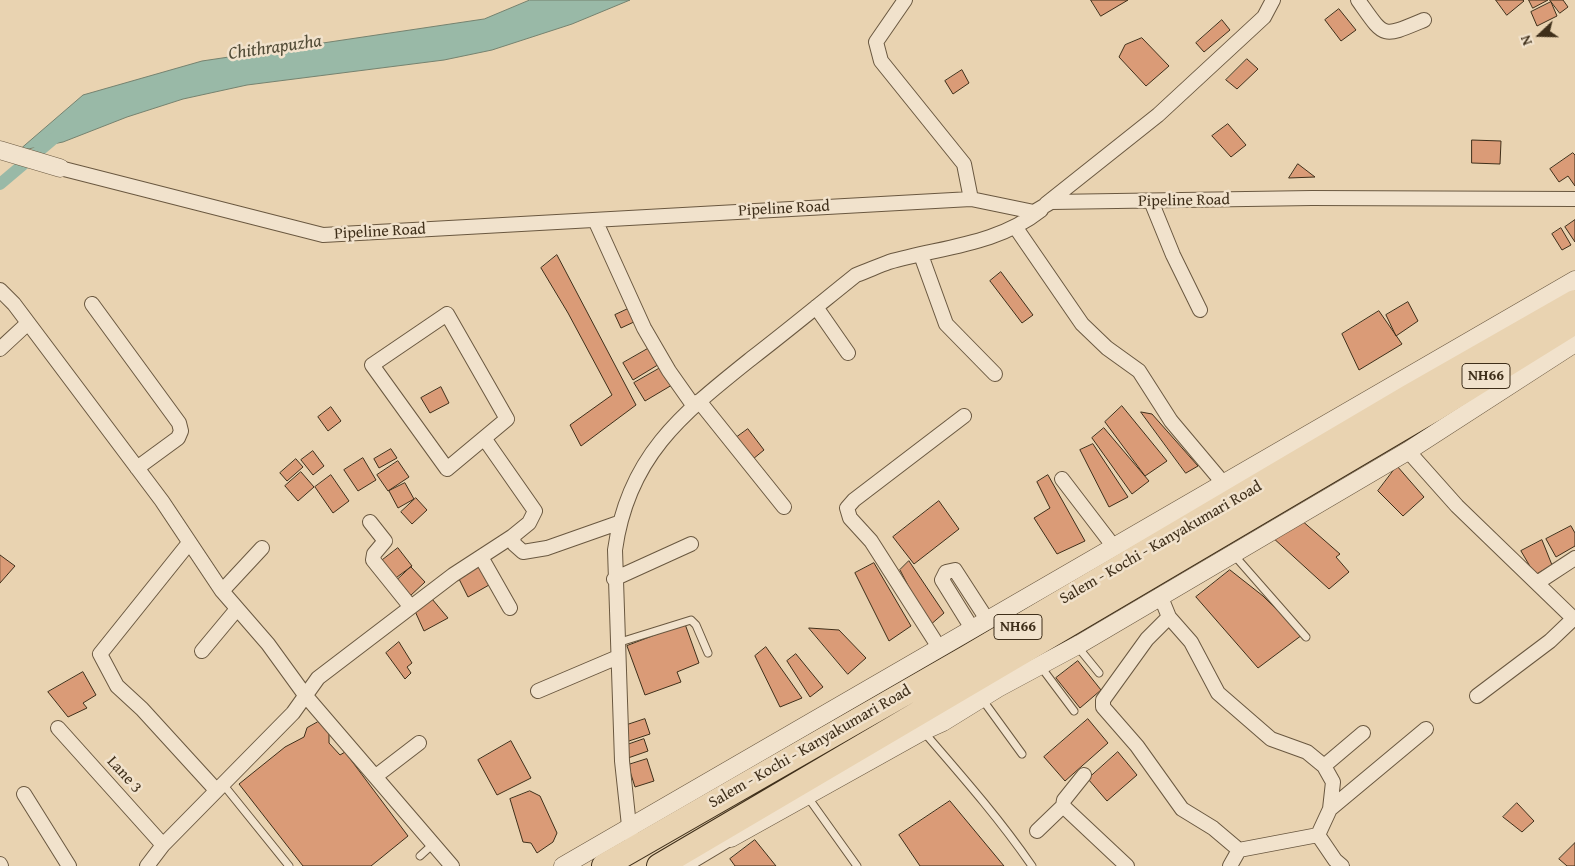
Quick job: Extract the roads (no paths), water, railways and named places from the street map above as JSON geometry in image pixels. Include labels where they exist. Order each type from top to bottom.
[{"type":"highway","name":"Salem - Kochi - Kanyakumari Road","points":[[658,866],[805,788],[1063,644],[1442,417],[1575,302]]},
{"type":"highway","name":"Salem - Kochi - Kanyakumari Road","points":[[604,866],[631,839],[790,758],[925,670],[1426,377],[1535,335],[1575,322]]},
{"type":"highway","points":[[790,758],[805,788]]},
{"type":"street","points":[[905,0],[876,42],[881,61],[964,164],[971,199]]},
{"type":"street","points":[[1034,212],[1158,115],[1264,17],[1273,0]]},
{"type":"street","points":[[1358,0],[1378,28],[1385,33],[1395,32],[1424,20]]},
{"type":"street","name":"Pipeline Road","points":[[0,150],[60,168],[323,235],[971,199],[1034,212],[1051,202],[1322,198],[1575,199]]},
{"type":"street","points":[[1151,201],[1173,255],[1200,310]]},
{"type":"street","points":[[631,839],[622,761],[614,579],[618,523],[636,479],[660,440],[696,403],[856,275],[888,262],[921,256],[1016,228],[1051,202]]},
{"type":"street","points":[[595,220],[644,328],[669,371],[784,507]]},
{"type":"street","points":[[1016,228],[1082,324],[1107,348],[1139,371],[1171,421],[1224,484]]},
{"type":"street","points":[[921,256],[946,324],[995,374]]},
{"type":"street","name":"Salem - Kochi - Kanyakumari Road","points":[[1426,377],[1575,280]]},
{"type":"street","points":[[0,290],[28,323],[137,468],[222,591],[268,644],[305,695],[452,866]]},
{"type":"street","points":[[92,304],[179,423],[181,431],[178,438],[137,468]]},
{"type":"street","points":[[816,307],[848,353]]},
{"type":"street","points":[[447,314],[507,419],[484,438],[447,469],[372,365],[447,314]]},
{"type":"street","points":[[0,349],[28,323]]},
{"type":"street","name":"Salem - Kochi - Kanyakumari Road","points":[[1442,417],[1575,343]]},
{"type":"street","points":[[563,866],[631,839],[925,670],[940,649],[988,620],[1224,484],[1426,377]]},
{"type":"street","points":[[940,649],[871,541],[850,518],[846,508],[964,416]]},
{"type":"street","points":[[684,866],[731,838],[805,788],[943,722],[1041,666],[1063,644],[1160,595],[1408,451],[1442,417]]},
{"type":"street","points":[[147,866],[163,845],[191,818],[219,786],[293,713],[318,678],[388,627],[410,606],[513,536],[529,523],[535,511],[484,438]]},
{"type":"street","points":[[1408,451],[1457,506],[1574,619],[1550,641],[1477,696]]},
{"type":"street","points":[[1062,480],[1114,547]]},
{"type":"street","points":[[370,522],[385,541],[374,554],[373,560],[410,606]]},
{"type":"street","points":[[513,536],[514,544],[523,552],[546,548],[618,523]]},
{"type":"street","points":[[189,543],[100,654],[117,686],[219,786]]},
{"type":"street","points":[[614,579],[691,544]]},
{"type":"street","points":[[222,591],[262,548]]},
{"type":"street","points":[[481,557],[510,608]]},
{"type":"street","points":[[1537,583],[1575,558]]},
{"type":"street","points":[[973,630],[942,580],[946,572],[955,570],[988,620]]},
{"type":"street","points":[[1160,595],[1169,617],[1191,642],[1218,693],[1271,739],[1307,752],[1324,766],[1333,782],[1330,809],[1318,835]]},
{"type":"street","points":[[202,650],[237,609]]},
{"type":"street","points":[[1169,617],[1147,639],[1103,700],[1102,707],[1137,746],[1182,809],[1213,828],[1240,850]]},
{"type":"street","points":[[538,691],[618,650]]},
{"type":"street","name":"Lane 3","points":[[58,728],[163,845]]},
{"type":"street","points":[[1330,809],[1426,729]]},
{"type":"street","points":[[1324,766],[1363,733]]},
{"type":"street","points":[[376,776],[419,743]]},
{"type":"street","points":[[1036,831],[1063,806],[1064,800],[1084,775]]},
{"type":"street","points":[[24,794],[69,866]]},
{"type":"street","points":[[1063,806],[1127,866]]},
{"type":"street","points":[[1230,866],[1240,850],[1318,835]]},
{"type":"street","points":[[1318,835],[1334,860],[1342,866]]},
{"type":"lane","points":[[1233,553],[1306,637]]},
{"type":"lane","points":[[618,650],[691,620],[696,625],[708,653]]},
{"type":"lane","points":[[1063,644],[1099,673]]},
{"type":"lane","points":[[1041,666],[1074,711]]},
{"type":"lane","points":[[982,698],[1022,754]]},
{"type":"lane","points":[[923,731],[1011,836],[1032,866]]},
{"type":"lane","points":[[219,786],[289,866]]},
{"type":"lane","points":[[805,788],[857,866]]},
{"type":"lane","points":[[420,856],[432,845]]},
{"type":"waterway","name":"Chithrapuzha","points":[[0,184],[58,135]]}]
